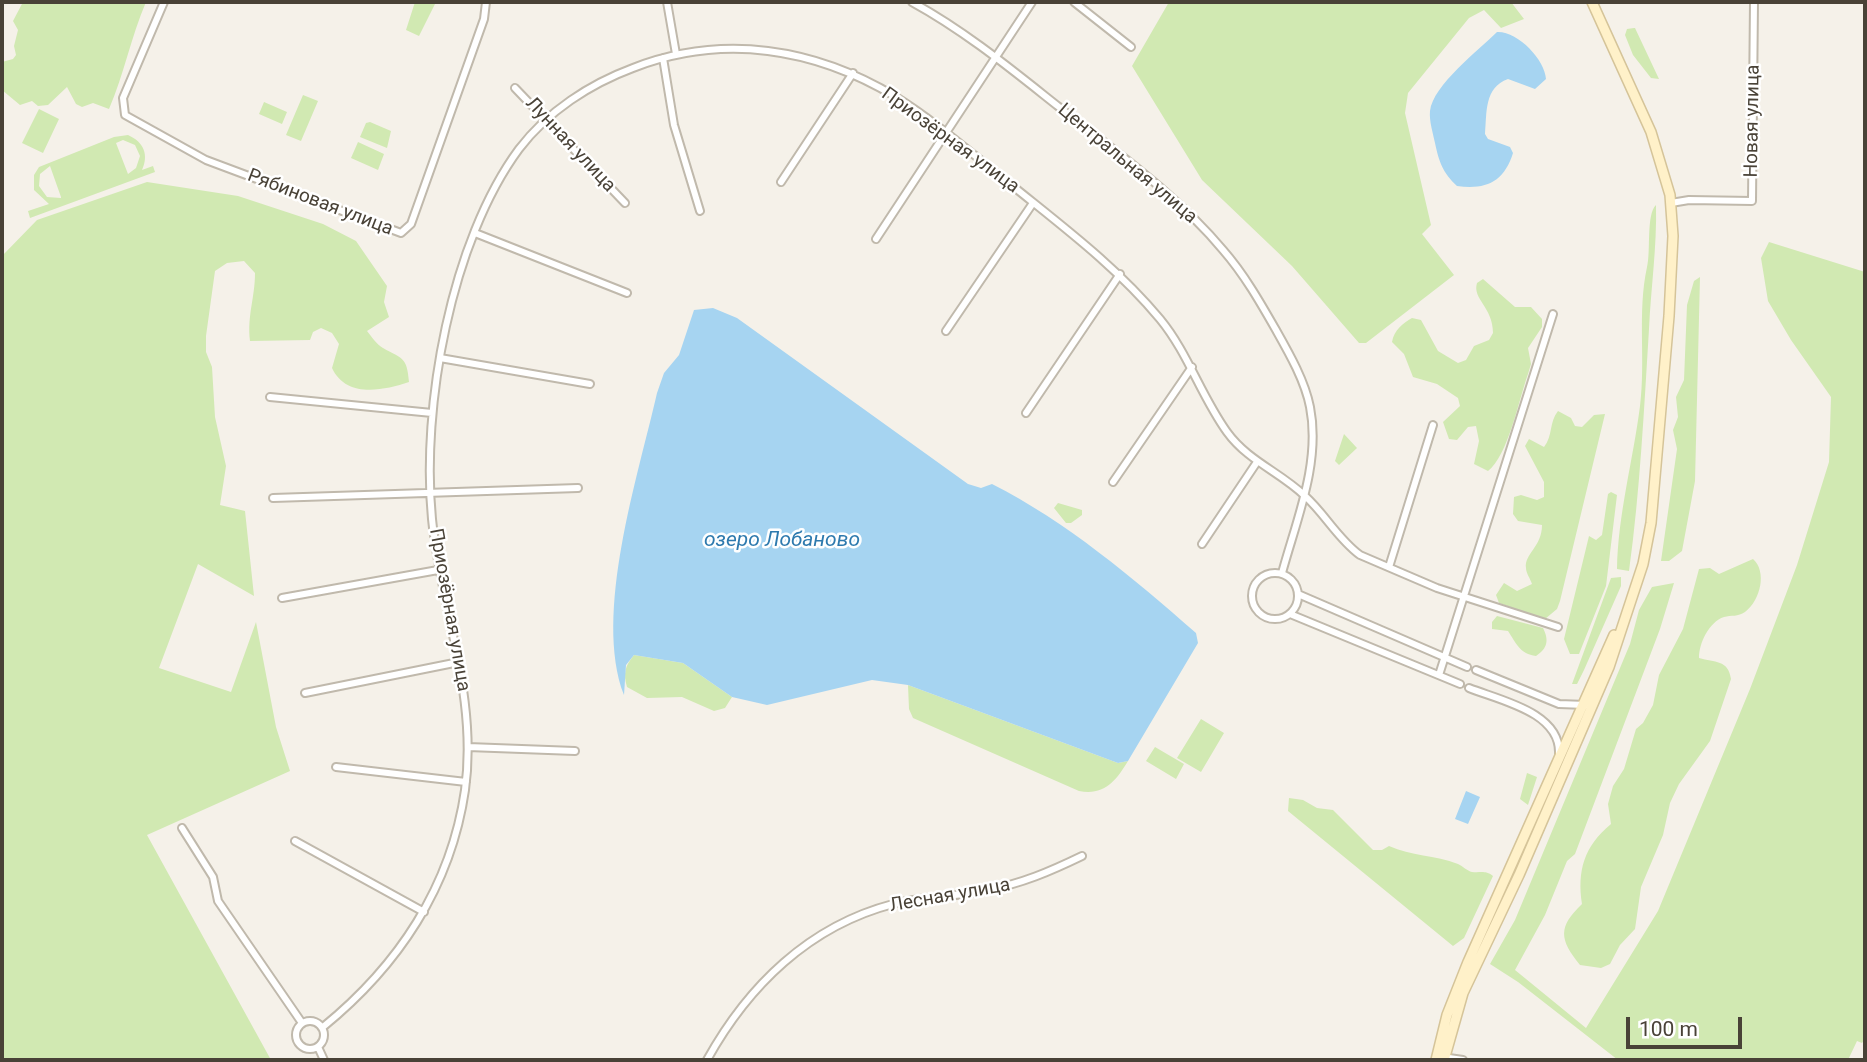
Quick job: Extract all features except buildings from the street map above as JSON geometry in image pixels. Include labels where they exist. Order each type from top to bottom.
[{"type":"main road","points":[[1440,1059],[1463,993],[1520,876],[1588,706],[1600,663],[1626,612],[1648,544],[1669,316],[1673,236],[1671,203],[1655,142],[1592,2]]},
{"type":"main road","points":[[1440,1059],[1447,1015],[1468,962],[1588,706]]},
{"type":"street","name":"Рябиновая улица","points":[[164,2],[123,98],[125,115],[206,160],[401,233],[411,224],[484,19],[486,2]]},
{"type":"street","points":[[667,2],[676,54]]},
{"type":"street","name":"Центральная улица","points":[[912,2],[946,20],[996,57],[1175,199],[1225,251],[1238,269],[1284,344],[1310,405],[1313,435],[1303,494],[1282,573]]},
{"type":"street","points":[[876,239],[1032,2]]},
{"type":"street","points":[[1074,2],[1131,47]]},
{"type":"street","name":"Новая улица","points":[[1671,203],[1689,200],[1752,201],[1754,2]]},
{"type":"street","name":"Приозёрная улица","points":[[323,1027],[380,975],[424,912],[455,840],[466,782],[468,747],[464,686],[438,570],[431,493],[432,413],[440,358],[458,284],[475,233],[495,187],[520,148],[546,119],[584,91],[612,76],[663,58],[722,49],[770,50],[799,54],[853,73],[899,99],[1120,274],[1165,324],[1192,366],[1229,435],[1257,462],[1303,494],[1349,547],[1360,555],[1465,598],[1558,627]]},
{"type":"street","points":[[663,58],[674,125],[700,211]]},
{"type":"street","points":[[781,182],[853,73]]},
{"type":"street","name":"Лунная улица","points":[[515,88],[625,203]]},
{"type":"street","points":[[946,331],[1033,203]]},
{"type":"street","points":[[475,233],[627,293]]},
{"type":"street","points":[[1026,413],[1120,274]]},
{"type":"street","points":[[1439,676],[1553,314]]},
{"type":"street","points":[[440,358],[590,384]]},
{"type":"street","points":[[1113,482],[1192,366]]},
{"type":"street","points":[[270,397],[432,413]]},
{"type":"street","points":[[1389,567],[1433,425]]},
{"type":"street","points":[[1202,544],[1257,462]]},
{"type":"street","points":[[273,498],[578,488]]},
{"type":"street","points":[[282,598],[438,570]]},
{"type":"street","points":[[1270,573],[1282,573],[1291,579],[1298,594],[1297,605],[1290,614],[1277,619],[1268,618],[1255,608],[1252,598],[1254,586],[1270,573]]},
{"type":"street","points":[[1298,594],[1467,667]]},
{"type":"street","points":[[1290,614],[1460,684]]},
{"type":"street","points":[[304,693],[458,662]]},
{"type":"street","points":[[1476,670],[1559,704],[1588,706]]},
{"type":"street","points":[[1469,688],[1542,720],[1558,737],[1559,763]]},
{"type":"street","points":[[468,747],[575,751]]},
{"type":"street","points":[[336,767],[466,782]]},
{"type":"street","points":[[182,828],[213,877],[218,901],[302,1023]]},
{"type":"street","points":[[295,841],[424,912]]},
{"type":"street","name":"Лесная улица","points":[[707,1060],[736,1012],[759,986],[798,949],[837,925],[891,904],[1019,883],[1082,856]]},
{"type":"street","points":[[313,1021],[323,1027],[324,1038],[318,1047],[310,1049],[300,1044],[296,1033],[302,1023],[313,1021]]},
{"type":"street","points":[[318,1047],[324,1060]]},
{"type":"street","points":[[1440,1059],[1464,1060]]},
{"type":"green space","points":[[23,2],[146,2],[109,109],[93,103],[82,107],[76,104],[67,87],[48,105],[38,106],[32,101],[20,105],[2,90],[2,62],[13,59],[16,55],[14,46],[18,30],[13,21]]},
{"type":"green space","points":[[415,2],[435,4],[419,36],[406,30]]},
{"type":"green space","points":[[1169,2],[1511,2],[1524,19],[1501,28],[1484,10],[1469,18],[1408,93],[1405,113],[1431,225],[1422,234],[1454,275],[1366,343],[1359,343],[1292,266],[1202,180],[1132,66]]},
{"type":"green space","points":[[1635,28],[1659,79],[1651,78],[1633,55],[1625,35],[1627,29]]},
{"type":"green space","points":[[303,95],[318,101],[301,141],[286,135]]},
{"type":"green space","points":[[264,102],[287,112],[282,124],[259,114]]},
{"type":"green space","points":[[39,109],[59,119],[43,153],[22,143]]},
{"type":"green space","points":[[370,122],[391,131],[387,148],[360,137],[366,123]]},
{"type":"green space","points":[[128,135],[138,141],[145,154],[142,170],[153,166],[155,172],[30,218],[28,211],[49,204],[34,190],[34,175],[39,167],[114,137]],"holes":[[[123,140],[135,145],[140,156],[136,168],[128,174],[116,143]],[[50,166],[61,197],[61,198],[47,197],[39,186],[40,174]]]},
{"type":"green space","points":[[358,142],[384,154],[378,170],[351,158]]},
{"type":"green space","points":[[147,182],[238,196],[323,224],[356,241],[387,286],[384,302],[389,317],[367,331],[381,347],[402,359],[407,367],[409,382],[366,390],[346,384],[332,368],[339,344],[332,333],[321,328],[313,332],[310,340],[250,341],[255,273],[244,261],[227,263],[215,271],[206,352],[212,367],[215,417],[226,466],[220,505],[245,511],[254,596],[198,564],[159,668],[231,692],[256,622],[276,727],[290,771],[147,835],[271,1060],[2,1060],[2,256],[37,220]]},
{"type":"green space","points":[[1656,205],[1641,450],[1629,571],[1617,569],[1618,548],[1640,406],[1644,284],[1651,216]]},
{"type":"green space","points":[[1769,242],[1865,272],[1865,1039],[1862,1043],[1857,1041],[1848,1060],[1618,1060],[1518,982],[1490,964],[1515,920],[1630,644],[1639,610],[1652,587],[1674,583],[1660,629],[1575,854],[1567,861],[1545,915],[1515,970],[1586,1028],[1658,911],[1750,689],[1797,565],[1829,462],[1831,397],[1791,340],[1768,301],[1761,258]]},
{"type":"green space","points":[[1700,277],[1695,481],[1682,551],[1669,561],[1661,561],[1677,449],[1673,430],[1678,417],[1676,397],[1684,380],[1687,305],[1694,281]]},
{"type":"green space","points":[[1483,279],[1515,307],[1531,307],[1542,319],[1542,327],[1528,348],[1531,364],[1512,426],[1501,453],[1488,471],[1474,464],[1479,441],[1476,426],[1468,427],[1457,440],[1449,439],[1443,422],[1460,406],[1458,398],[1437,384],[1413,377],[1404,354],[1392,342],[1397,330],[1405,322],[1412,318],[1421,320],[1438,351],[1458,363],[1466,360],[1474,346],[1489,340],[1493,333],[1490,316],[1476,289],[1477,283]]},
{"type":"green space","points":[[1558,411],[1571,418],[1575,426],[1582,427],[1594,415],[1605,414],[1560,601],[1557,609],[1545,619],[1499,603],[1496,595],[1504,583],[1517,591],[1532,584],[1526,563],[1539,539],[1542,525],[1518,521],[1513,514],[1514,497],[1521,495],[1537,500],[1544,497],[1544,482],[1525,446],[1529,439],[1544,447]]},
{"type":"green space","points":[[1344,434],[1357,448],[1339,465],[1335,461]]},
{"type":"green space","points":[[1611,492],[1617,495],[1606,586],[1579,654],[1570,654],[1564,639],[1589,536],[1596,540],[1602,535],[1608,494]]},
{"type":"green space","points":[[1058,503],[1082,510],[1082,515],[1071,523],[1066,523],[1054,508]]},
{"type":"green space","points":[[1753,559],[1761,578],[1751,607],[1742,614],[1724,617],[1714,623],[1701,646],[1699,658],[1724,665],[1731,679],[1710,741],[1679,784],[1670,803],[1663,835],[1641,887],[1635,929],[1620,945],[1610,964],[1601,968],[1580,965],[1568,948],[1564,933],[1569,920],[1582,904],[1584,860],[1594,841],[1611,824],[1608,804],[1613,786],[1624,769],[1636,729],[1643,723],[1653,705],[1659,675],[1683,629],[1699,569],[1710,568],[1719,574]]},
{"type":"green space","points":[[1621,577],[1621,586],[1584,670],[1577,684],[1572,684],[1611,578]]},
{"type":"green space","points":[[1497,616],[1543,628],[1547,640],[1543,650],[1536,656],[1526,653],[1508,631],[1492,629],[1492,622]]},
{"type":"green space","points":[[634,655],[683,663],[732,697],[725,708],[714,711],[682,697],[647,698],[627,687],[626,670]]},
{"type":"green space","points":[[908,685],[1118,763],[1128,761],[1119,775],[1102,789],[1079,791],[913,718],[909,709]]},
{"type":"green space","points":[[1201,719],[1224,733],[1201,772],[1177,758]]},
{"type":"green space","points":[[1155,747],[1184,764],[1176,779],[1146,761]]},
{"type":"green space","points":[[1527,773],[1537,777],[1528,805],[1520,799]]},
{"type":"green space","points":[[1289,798],[1303,800],[1317,808],[1333,810],[1373,850],[1382,850],[1389,846],[1449,861],[1470,871],[1485,872],[1493,876],[1464,938],[1453,946],[1288,811]]},
{"type":"water","points":[[1497,32],[1513,36],[1529,48],[1541,64],[1546,79],[1535,89],[1508,79],[1495,88],[1488,102],[1485,134],[1488,139],[1510,147],[1513,153],[1505,171],[1492,182],[1477,187],[1457,186],[1440,162],[1430,111],[1439,90],[1448,79]]},
{"type":"water","name":"озеро Лобаново","points":[[713,308],[737,318],[968,484],[981,488],[992,484],[1073,533],[1196,633],[1198,643],[1128,761],[1118,763],[908,685],[872,680],[767,705],[732,697],[683,663],[634,655],[626,665],[624,695],[616,662],[613,625],[616,586],[630,504],[664,373],[679,355],[694,310]]},
{"type":"water","points":[[1466,791],[1480,797],[1468,824],[1455,819]]}]
